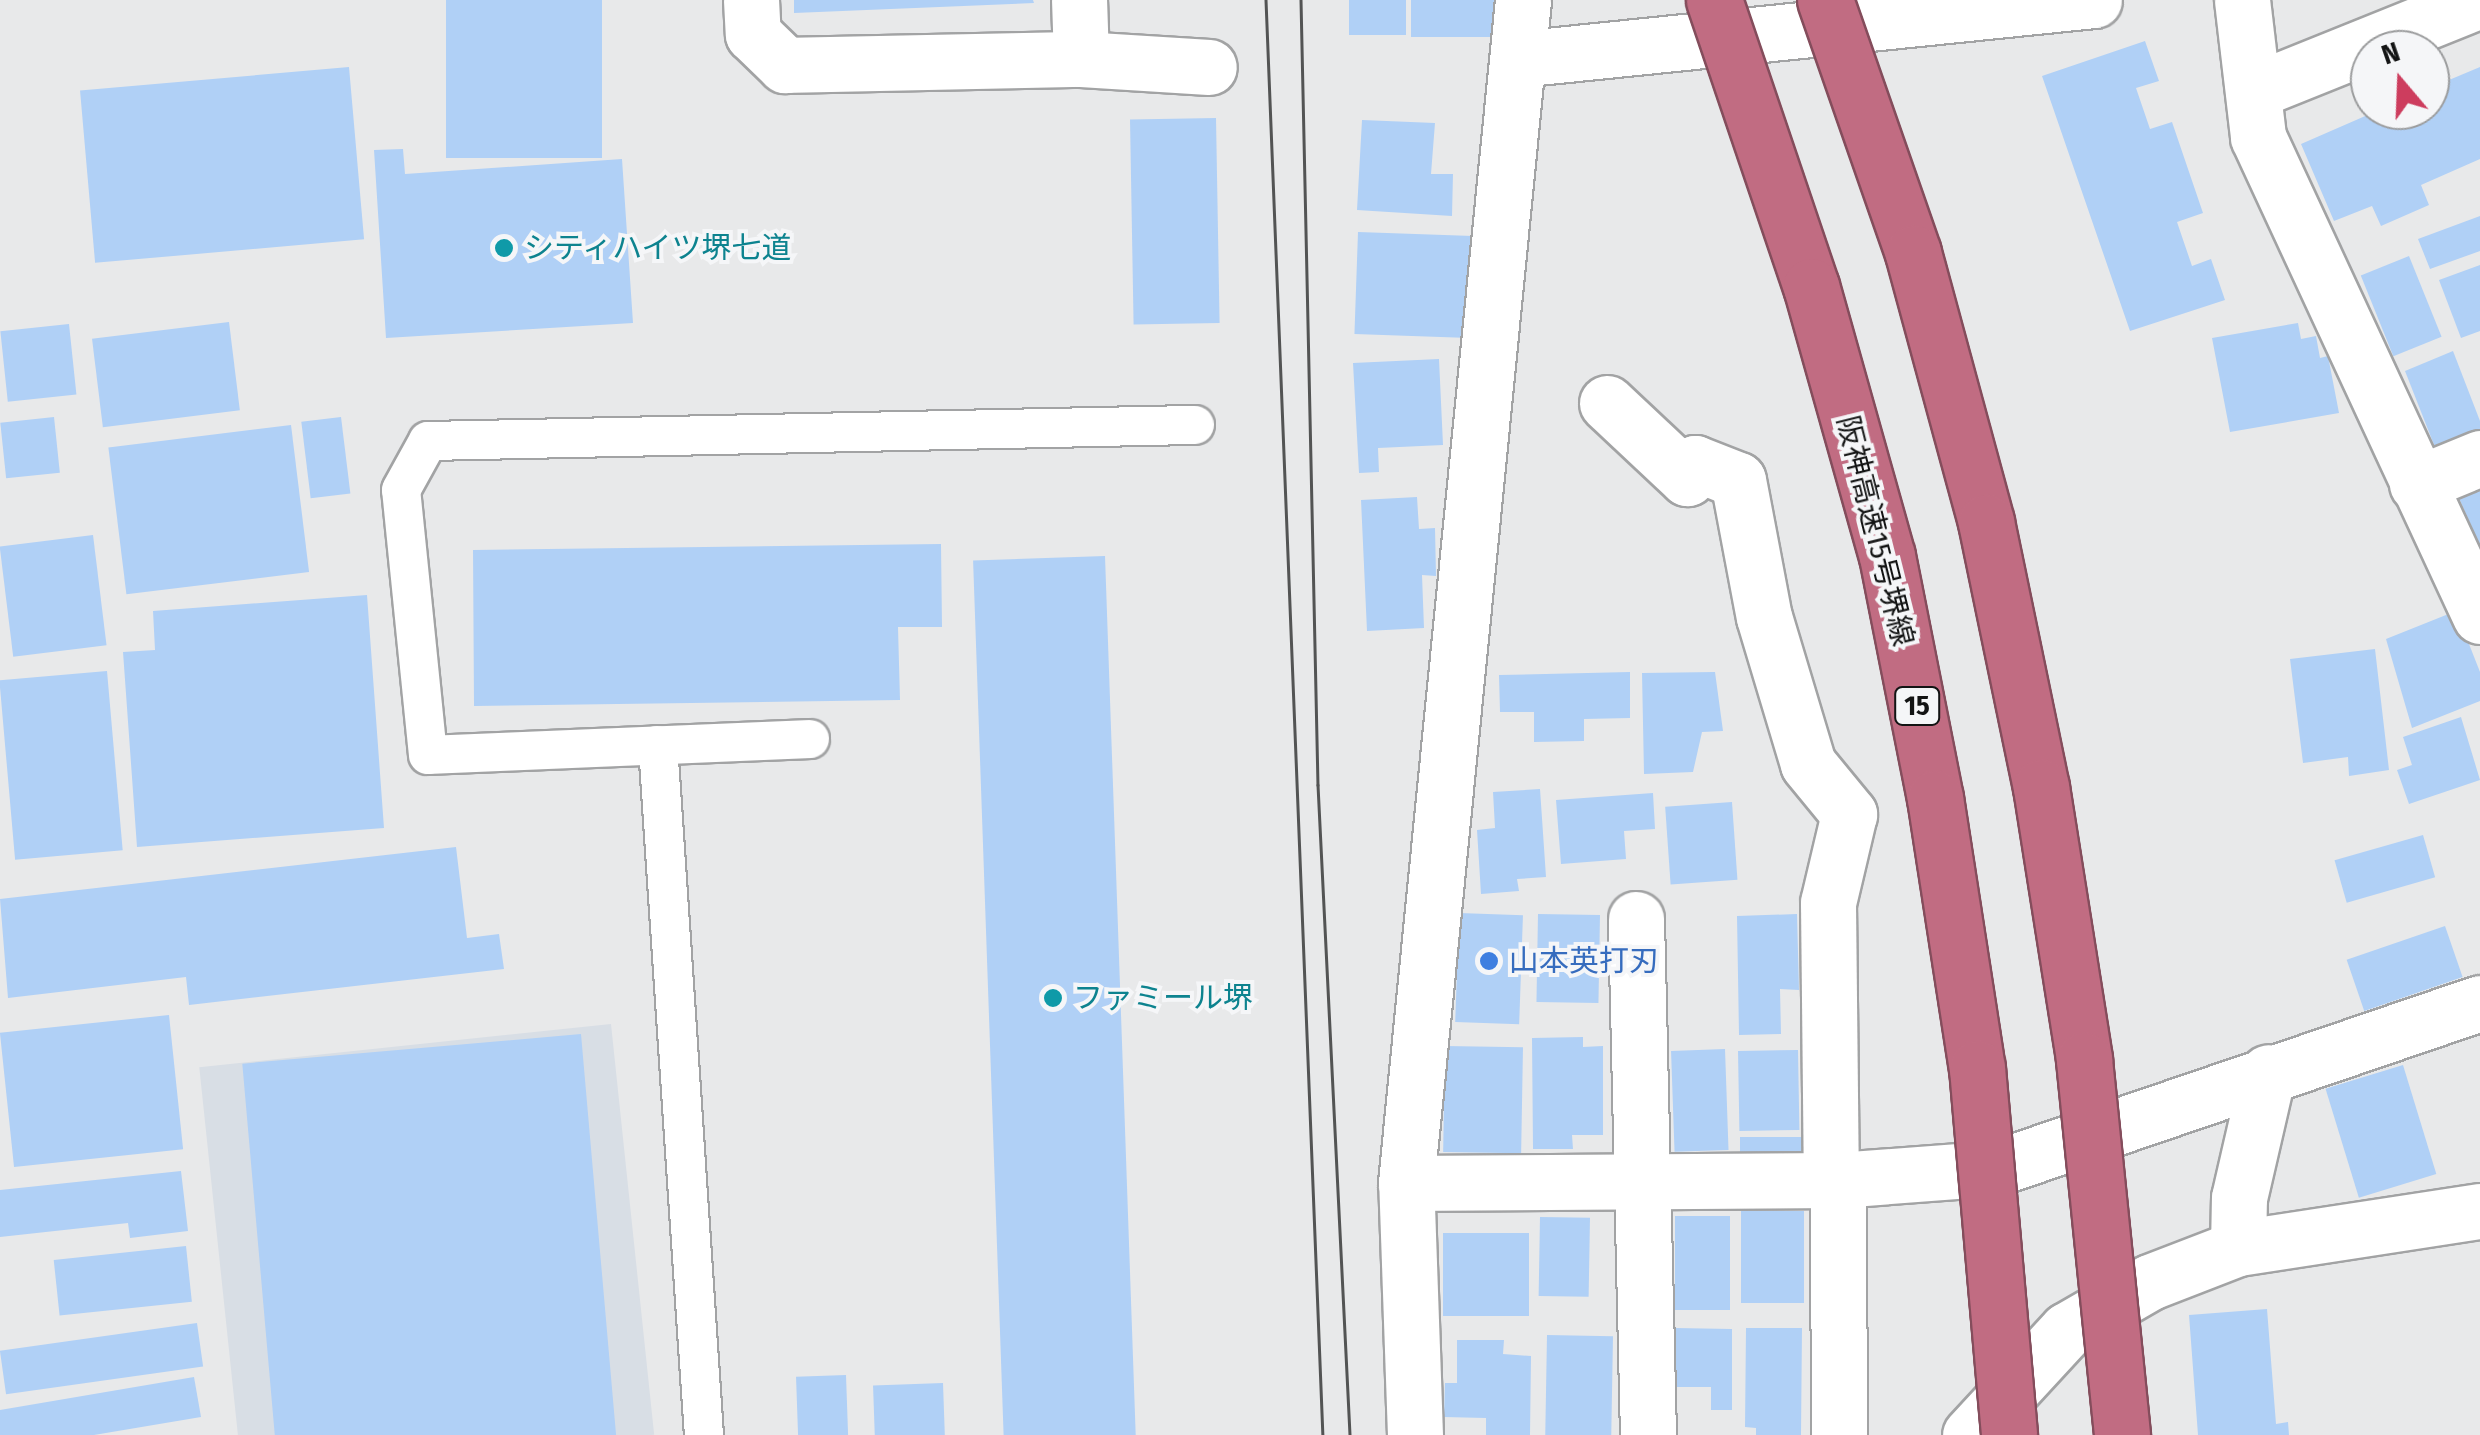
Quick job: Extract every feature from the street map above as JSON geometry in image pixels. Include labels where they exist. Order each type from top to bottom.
[{"type":"highway","name":"阪神高速15号堺線","points":[[1714,0],[1811,286],[1887,556],[1935,798],[1977,1068],[2009,1435]]},
{"type":"highway","points":[[1826,0],[1918,272],[1986,522],[2041,788],[2084,1060],[2122,1435]]},
{"type":"street","points":[[751,0],[753,34],[785,65],[1081,59],[1209,67]]},
{"type":"street","points":[[1078,0],[1081,59]]},
{"type":"street","points":[[1414,1435],[1406,1183],[1522,0]]},
{"type":"street","points":[[2242,0],[2256,90],[2258,136],[2396,424],[2390,428],[2480,616]]},
{"type":"street","points":[[2256,90],[2480,0]]},
{"type":"street","points":[[1518,59],[2069,1]]},
{"type":"street","points":[[1607,403],[1687,478],[1695,463],[1738,480],[1764,617],[1808,764],[1849,814],[1828,903],[1839,1435]]},
{"type":"street","points":[[2416,484],[2480,458]]},
{"type":"street","points":[[1636,919],[1648,1435]]},
{"type":"street","points":[[1406,1183],[1835,1180],[1996,1168],[2268,1072],[2480,1003]]},
{"type":"street","points":[[2238,1248],[2239,1198],[2268,1072]]},
{"type":"street","points":[[1970,1435],[2067,1330],[2150,1282],[2238,1248],[2480,1211]]},
{"type":"lane","points":[[810,739],[428,755],[401,490],[428,441],[1196,424]]},
{"type":"lane","points":[[658,745],[704,1435]]},
{"type":"shaded area","points":[[611,1024],[654,1435],[238,1435],[199,1067]]},
{"type":"building","points":[[446,0],[602,0],[602,158],[446,158]]},
{"type":"building","points":[[794,0],[1033,0],[1034,3],[794,13]]},
{"type":"building","points":[[1349,0],[1406,0],[1406,35],[1349,35]]},
{"type":"building","points":[[1411,0],[1494,0],[1494,37],[1411,37]]},
{"type":"building","points":[[2145,41],[2159,81],[2136,88],[2150,129],[2172,122],[2203,213],[2177,222],[2192,266],[2211,259],[2225,300],[2130,331],[2042,76]]},
{"type":"building","points":[[349,67],[364,239],[95,263],[80,91]]},
{"type":"building","points":[[2480,67],[2480,159],[2421,185],[2429,205],[2381,226],[2372,206],[2334,221],[2301,144],[2350,123],[2350,130],[2450,130],[2450,80]]},
{"type":"building","points":[[1216,118],[1220,323],[1134,324],[1130,120]]},
{"type":"building","points":[[1362,120],[1435,123],[1431,174],[1453,174],[1452,216],[1357,210]]},
{"type":"building","name":"シティハイツ堺七道","points":[[403,149],[405,174],[622,159],[633,323],[386,338],[374,150]]},
{"type":"building","points":[[2480,216],[2480,251],[2430,269],[2418,239]]},
{"type":"building","points":[[1358,232],[1473,236],[1469,338],[1354,334]]},
{"type":"building","points":[[2409,256],[2442,337],[2393,356],[2361,275]]},
{"type":"building","points":[[2480,265],[2480,331],[2461,338],[2439,280]]},
{"type":"building","points":[[229,322],[240,410],[103,427],[92,339]]},
{"type":"building","points":[[2298,323],[2301,339],[2316,336],[2320,358],[2328,356],[2339,413],[2230,432],[2212,338]]},
{"type":"building","points":[[69,324],[76,395],[8,402],[0,331]]},
{"type":"building","points":[[2453,351],[2480,421],[2480,439],[2438,455],[2405,371]]},
{"type":"building","points":[[1439,359],[1443,445],[1378,448],[1379,472],[1359,473],[1353,363]]},
{"type":"building","points":[[54,417],[60,473],[6,478],[0,423]]},
{"type":"building","points":[[341,417],[350,493],[311,498],[301,422]]},
{"type":"building","points":[[291,425],[309,572],[126,594],[108,447]]},
{"type":"building","points":[[2480,478],[2480,546],[2455,489]]},
{"type":"building","points":[[1417,497],[1419,529],[1435,528],[1436,576],[1422,575],[1424,628],[1367,631],[1361,500]]},
{"type":"building","points":[[93,535],[107,645],[13,657],[0,546]]},
{"type":"building","points":[[941,544],[942,627],[898,627],[900,700],[474,706],[473,550]]},
{"type":"building","name":"ファミール堺","points":[[1105,556],[1136,1435],[1004,1435],[973,561]]},
{"type":"building","points":[[367,595],[384,828],[137,847],[123,652],[155,650],[153,611]]},
{"type":"building","points":[[2456,611],[2480,672],[2480,701],[2412,728],[2386,639]]},
{"type":"building","points":[[2375,649],[2389,770],[2349,776],[2348,757],[2303,763],[2290,659]]},
{"type":"building","points":[[107,671],[123,850],[15,860],[0,680]]},
{"type":"building","points":[[1630,672],[1630,718],[1584,719],[1584,741],[1534,742],[1534,712],[1500,712],[1499,675]]},
{"type":"building","points":[[1715,672],[1723,731],[1702,732],[1693,772],[1644,774],[1642,673]]},
{"type":"building","points":[[2461,717],[2480,780],[2409,804],[2397,770],[2412,765],[2403,737]]},
{"type":"building","points":[[1540,789],[1546,877],[1517,879],[1519,891],[1481,894],[1477,830],[1495,828],[1493,792]]},
{"type":"building","points":[[1653,793],[1655,829],[1624,831],[1626,859],[1561,864],[1556,800]]},
{"type":"building","points":[[1732,802],[1737,880],[1671,884],[1665,807]]},
{"type":"building","points":[[2423,835],[2435,877],[2347,903],[2335,860]]},
{"type":"building","points":[[456,847],[467,938],[499,934],[504,969],[189,1005],[186,977],[8,998],[0,899]]},
{"type":"building","points":[[1459,913],[1523,915],[1519,1024],[1455,1022]]},
{"type":"building","points":[[1538,914],[1600,915],[1598,1003],[1536,1002]]},
{"type":"building","points":[[1797,914],[1799,990],[1780,989],[1781,1034],[1739,1035],[1737,916]]},
{"type":"building","points":[[2445,926],[2463,977],[2364,1011],[2347,960]]},
{"type":"building","points":[[169,1015],[183,1149],[14,1167],[0,1033]]},
{"type":"building","points":[[581,1034],[616,1435],[275,1435],[242,1064]]},
{"type":"building","points":[[1583,1037],[1583,1047],[1603,1046],[1603,1135],[1572,1135],[1573,1149],[1533,1149],[1532,1038]]},
{"type":"building","points":[[1445,1046],[1523,1047],[1521,1153],[1443,1152]]},
{"type":"building","points":[[1725,1049],[1729,1150],[1675,1152],[1671,1051]]},
{"type":"building","points":[[1798,1050],[1799,1130],[1739,1131],[1738,1051]]},
{"type":"building","points":[[2403,1065],[2436,1174],[2359,1198],[2326,1089]]},
{"type":"building","points":[[1740,1137],[1802,1137],[1802,1152],[1740,1152]]},
{"type":"building","points":[[181,1171],[188,1231],[130,1238],[128,1223],[0,1237],[0,1190]]},
{"type":"building","points":[[1741,1211],[1804,1211],[1804,1303],[1741,1303]]},
{"type":"building","points":[[1675,1216],[1730,1216],[1730,1310],[1675,1310]]},
{"type":"building","points":[[1540,1217],[1590,1218],[1589,1297],[1539,1296]]},
{"type":"building","points":[[1443,1233],[1529,1233],[1529,1316],[1443,1316]]},
{"type":"building","points":[[186,1246],[192,1302],[60,1316],[54,1260]]},
{"type":"building","points":[[2267,1309],[2276,1424],[2288,1422],[2289,1435],[2198,1435],[2189,1315]]},
{"type":"building","points":[[197,1323],[203,1367],[6,1394],[0,1351]]},
{"type":"building","points":[[1675,1328],[1732,1329],[1732,1410],[1711,1410],[1711,1387],[1675,1387]]},
{"type":"building","points":[[1746,1328],[1802,1328],[1801,1435],[1756,1435],[1756,1428],[1745,1427]]},
{"type":"building","points":[[1547,1335],[1613,1336],[1611,1435],[1545,1435]]},
{"type":"building","points":[[1457,1340],[1504,1340],[1503,1354],[1531,1356],[1530,1435],[1486,1435],[1486,1418],[1444,1417],[1445,1383],[1457,1383]]},
{"type":"building","points":[[846,1375],[848,1435],[798,1435],[796,1377]]},
{"type":"building","points":[[194,1377],[201,1417],[94,1435],[0,1435],[0,1410]]},
{"type":"building","points":[[943,1383],[945,1435],[875,1435],[873,1385]]},
{"type":"tram line","points":[[1266,0],[1323,1435]]},
{"type":"tram line","points":[[1301,0],[1318,785],[1350,1435]]},
{"type":"place","name":"シティハイツ堺七道","points":[[504,248]]},
{"type":"place","name":"山本英打刃","points":[[1489,961]]},
{"type":"place","name":"ファミール堺","points":[[1053,998]]}]
